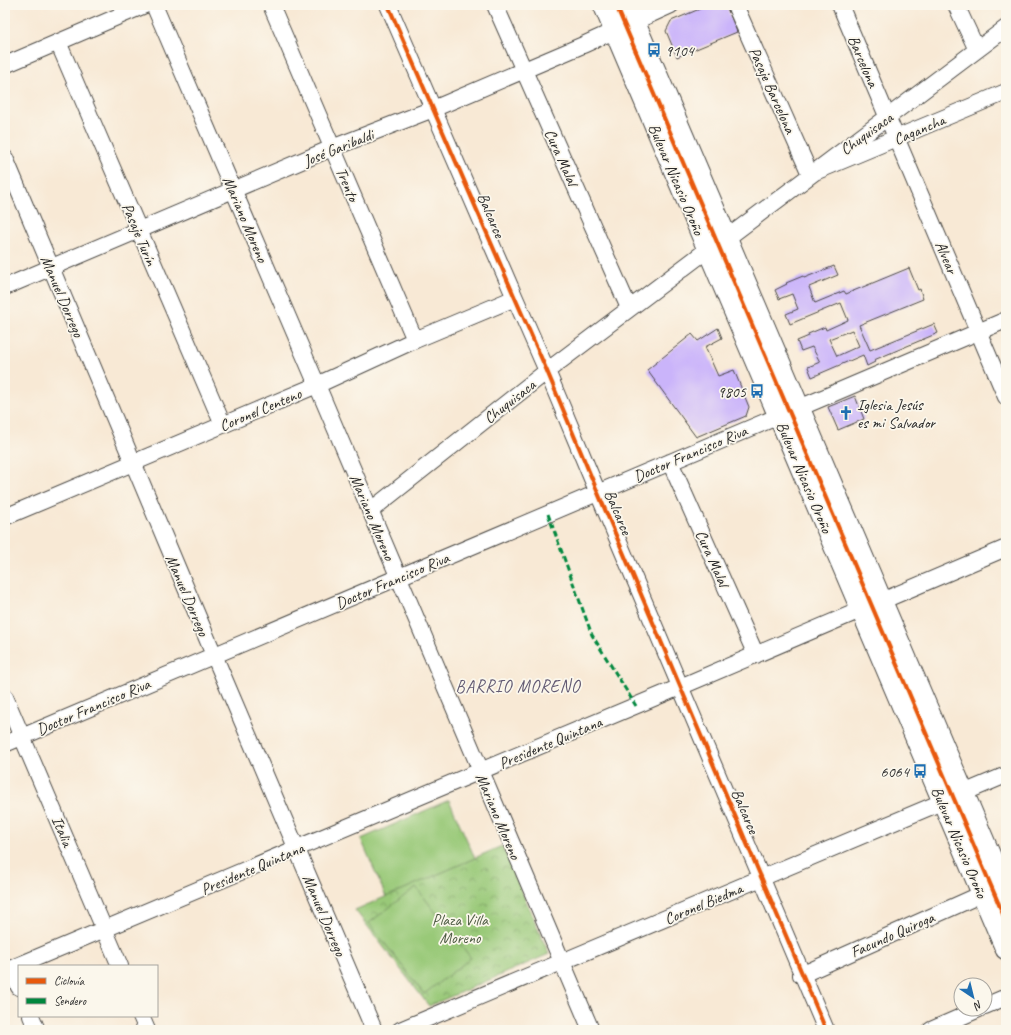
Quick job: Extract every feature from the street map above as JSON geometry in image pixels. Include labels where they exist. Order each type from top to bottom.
[{"type":"main road","name":"Bulevar Nicasio Oroño","points":[[604,5],[707,250],[1006,949]]},
{"type":"main road","name":"Bulevar Nicasio Oroño","points":[[631,13],[963,793],[1005,887]]},
{"type":"street","points":[[5,64],[145,5]]},
{"type":"street","name":"Mariano Moreno","points":[[154,5],[317,384],[590,1030]]},
{"type":"street","name":"Trento","points":[[271,5],[415,340]]},
{"type":"street","name":"Balcarce","points":[[388,5],[547,371],[762,878],[801,975],[826,1030]]},
{"type":"street","name":"Cura Malal","points":[[495,5],[629,308]]},
{"type":"street","name":"José Garibaldi","points":[[5,287],[332,148],[433,109],[583,45],[614,30],[631,13],[671,5]]},
{"type":"street","name":"Pasaje Barcelona","points":[[735,5],[810,174]]},
{"type":"street","name":"Barcelona","points":[[840,5],[888,117]]},
{"type":"street","points":[[956,5],[977,50]]},
{"type":"street","name":"Chuquisaca","points":[[727,238],[810,174],[1006,28]]},
{"type":"street","name":"Pasaje Turín","points":[[58,42],[138,231],[223,425]]},
{"type":"street","name":"Cagancha","points":[[810,174],[1006,92]]},
{"type":"street","name":"Alvear","points":[[888,117],[1006,397]]},
{"type":"street","name":"Manuel Dorrego","points":[[5,158],[214,655],[374,1030]]},
{"type":"street","name":"Chuquisaca","points":[[370,512],[547,371],[707,250]]},
{"type":"street","name":"Coronel Centeno","points":[[5,517],[223,425],[415,340],[515,298]]},
{"type":"street","points":[[799,408],[1006,320]]},
{"type":"street","name":"Doctor Francisco Riva","points":[[5,744],[779,416]]},
{"type":"street","name":"Cura Malal","points":[[670,462],[756,655]]},
{"type":"street","name":"Presidente Quintana","points":[[20,965],[480,772],[1006,548]]},
{"type":"street","name":"Italia","points":[[5,697],[120,965]]},
{"type":"street","name":"Coronel Biedma","points":[[400,1030],[1006,775]]},
{"type":"street","name":"Facundo Quiroga","points":[[801,975],[982,894]]},
{"type":"street","name":"Presidente Quintana","points":[[8,970],[18,966]]},
{"type":"street","points":[[8,970],[18,985]]},
{"type":"street","points":[[993,1003],[1006,997]]},
{"type":"street","points":[[31,1017],[37,1030]]},
{"type":"street","points":[[141,1017],[147,1030]]},
{"type":"street","points":[[931,1030],[961,1017]]},
{"type":"green space","points":[[449,800],[475,858],[386,897],[361,839]]},
{"type":"green space","name":"Plaza Villa Moreno","points":[[502,846],[549,954],[429,1006],[355,910]]},
{"type":"green space","points":[[416,887],[471,958],[424,994],[369,923]]},
{"type":"building","points":[[709,5],[726,5],[737,32],[677,57],[666,31],[671,21]]},
{"type":"building","points":[[834,266],[838,275],[809,287],[815,303],[844,291],[846,294],[909,268],[918,290],[920,289],[923,299],[859,325],[870,350],[934,324],[938,333],[874,360],[875,362],[867,366],[863,355],[812,377],[808,367],[820,362],[812,347],[801,351],[797,341],[809,336],[808,334],[825,327],[826,330],[848,320],[841,303],[790,324],[786,314],[798,309],[792,294],[779,299],[775,290],[787,284],[786,283],[803,276],[804,278]],"holes":[[[852,330],[859,346],[837,356],[829,339]]]},
{"type":"building","points":[[718,328],[722,338],[705,347],[718,376],[734,370],[749,407],[746,416],[696,437],[647,370],[692,334],[698,341]]},
{"type":"building","name":"Iglesia Jesús es mi Salvador","points":[[855,396],[864,419],[838,430],[828,407]]},
{"type":"marked path","points":[[548,514],[592,635],[636,706]]},
{"type":"cycle path","points":[[388,5],[547,371],[826,1030]]},
{"type":"cycle path","points":[[616,5],[1006,921]]},
{"type":"place","name":"9104","points":[[654,50]]},
{"type":"place","name":"9805","points":[[757,391]]},
{"type":"place","name":"Iglesia Jesús es mi Salvador","points":[[846,413]]},
{"type":"place","name":"6064","points":[[920,771]]},
{"type":"district","name":"BARRIO MORENO","points":[[518,686]]}]
